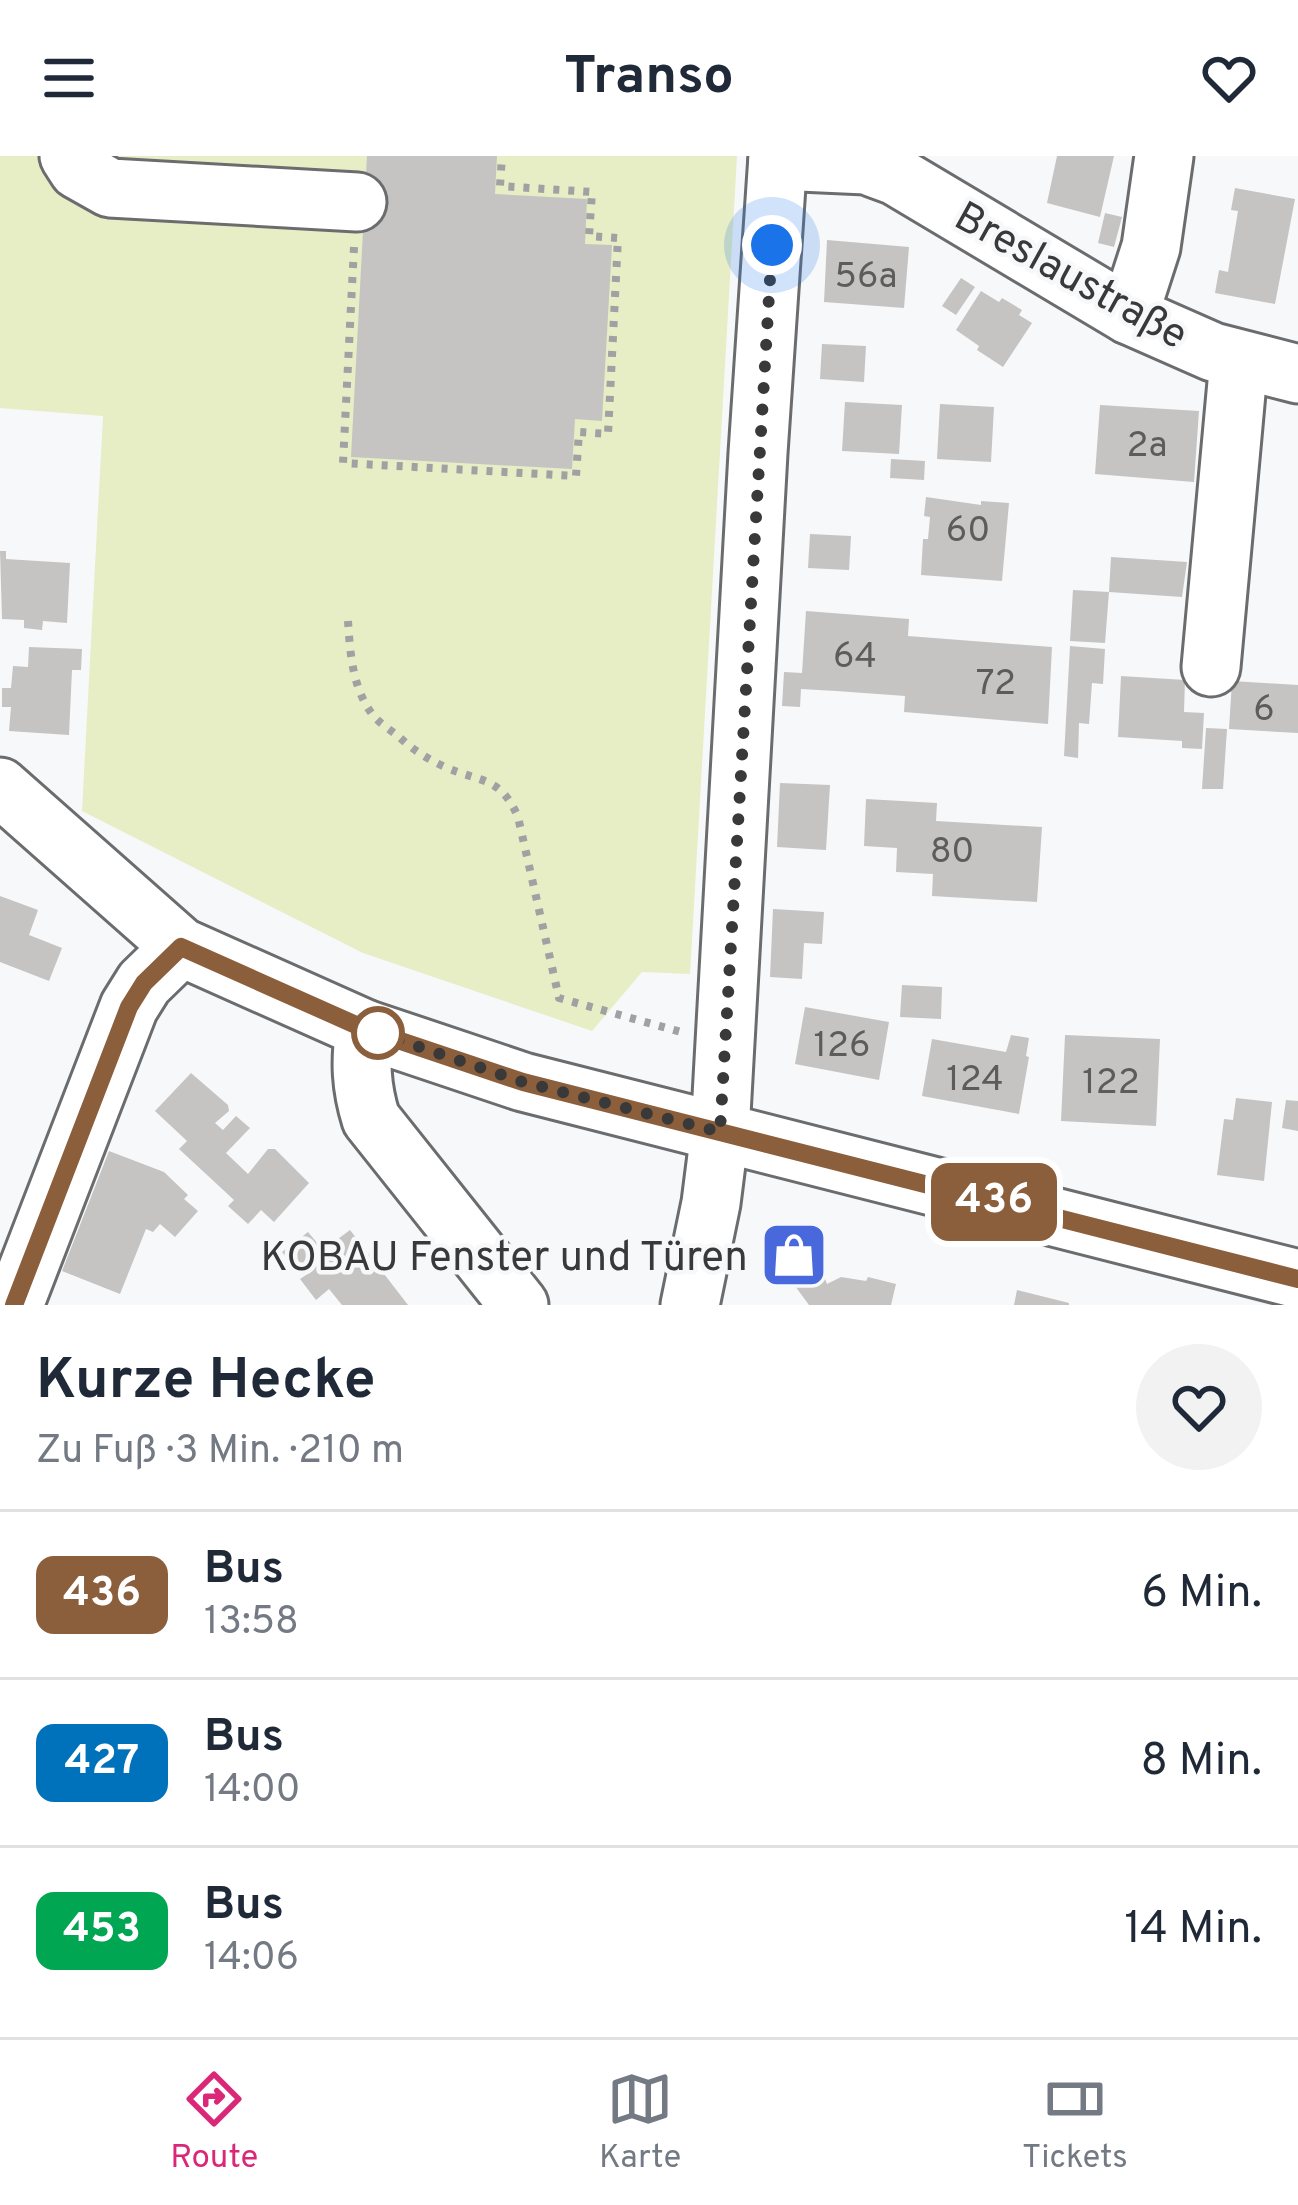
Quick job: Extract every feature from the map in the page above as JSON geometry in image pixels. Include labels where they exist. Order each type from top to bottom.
[{"type":"street","points":[[69,156],[78,170],[110,188],[357,202]]},
{"type":"street","points":[[1129,315],[1151,247],[1164,156]]},
{"type":"street","points":[[690,1305],[720,1132],[778,159]]},
{"type":"street","name":"Breslaustraße","points":[[778,159],[866,165],[896,176],[1129,315],[1213,352],[1298,374]]},
{"type":"street","points":[[1211,667],[1238,359]]},
{"type":"street","points":[[0,787],[163,965],[523,1082],[1298,1279]]},
{"type":"street","points":[[14,1305],[20,1230],[129,1007],[163,965]]},
{"type":"street","points":[[365,1029],[361,1071],[371,1118],[519,1305]]},
{"type":"path","points":[[357,202],[343,463],[576,476],[579,432],[608,434],[618,238],[589,236],[592,192],[500,186],[502,156]]},
{"type":"path","points":[[348,621],[357,683],[371,714],[413,750],[497,785],[509,796],[518,817],[559,998],[723,1044]]},
{"type":"green space","points":[[0,156],[737,156],[690,974],[642,972],[592,1031],[363,953],[82,811],[103,416],[0,408]]},
{"type":"building","points":[[367,156],[497,156],[495,194],[587,199],[585,244],[612,245],[602,421],[575,419],[572,469],[351,457]]},
{"type":"building","points":[[1057,156],[1114,156],[1100,217],[1047,203]]},
{"type":"building","points":[[1235,188],[1295,199],[1275,304],[1215,293],[1219,270],[1228,272],[1238,211],[1231,210]]},
{"type":"building","points":[[1105,213],[1122,217],[1114,247],[1098,243]]},
{"type":"building","points":[[827,240],[909,247],[904,308],[824,302]]},
{"type":"building","points":[[961,278],[975,287],[956,315],[942,306]]},
{"type":"building","points":[[981,291],[1022,310],[1019,315],[1032,323],[1003,367],[956,330]]},
{"type":"building","points":[[822,344],[866,346],[864,382],[820,379]]},
{"type":"building","points":[[845,402],[902,405],[899,454],[842,451]]},
{"type":"building","points":[[940,404],[994,407],[991,462],[937,459]]},
{"type":"building","points":[[1100,405],[1199,411],[1194,482],[1095,474]]},
{"type":"building","points":[[891,459],[925,461],[924,480],[890,478]]},
{"type":"building","points":[[926,497],[981,505],[981,501],[1009,503],[1002,581],[921,575],[930,517],[924,516]]},
{"type":"building","points":[[810,534],[851,536],[849,570],[808,568]]},
{"type":"building","points":[[0,551],[6,551],[6,559],[70,563],[67,623],[43,621],[42,630],[24,628],[24,620],[2,619]]},
{"type":"building","points":[[1111,557],[1187,562],[1182,597],[1109,592]]},
{"type":"building","points":[[1073,590],[1109,592],[1105,643],[1070,641]]},
{"type":"building","points":[[806,611],[909,619],[908,636],[1052,647],[1048,724],[904,712],[905,696],[836,691],[801,689],[800,707],[782,706],[784,672],[802,673]]},
{"type":"building","points":[[1070,646],[1105,649],[1103,684],[1092,683],[1089,724],[1079,723],[1078,758],[1064,756]]},
{"type":"building","points":[[29,647],[82,649],[81,670],[72,670],[69,735],[9,731],[11,707],[2,707],[2,688],[11,688],[13,666],[28,667]]},
{"type":"building","points":[[1121,676],[1185,680],[1184,712],[1204,713],[1202,749],[1182,748],[1182,741],[1118,737]]},
{"type":"building","points":[[1232,681],[1298,685],[1298,733],[1229,729]]},
{"type":"building","points":[[1206,728],[1227,729],[1223,789],[1202,789]]},
{"type":"building","points":[[780,783],[830,785],[826,850],[777,847]]},
{"type":"building","points":[[866,799],[937,803],[936,821],[1042,827],[1037,902],[932,896],[933,874],[896,872],[897,848],[864,846]]},
{"type":"building","points":[[0,896],[38,910],[29,935],[62,948],[49,981],[0,962]]},
{"type":"building","points":[[773,909],[824,912],[822,944],[804,943],[802,979],[770,977]]},
{"type":"building","points":[[902,985],[942,987],[941,1019],[900,1017]]},
{"type":"building","points":[[805,1007],[889,1022],[879,1080],[795,1064]]},
{"type":"building","points":[[1011,1035],[1029,1038],[1019,1114],[922,1096],[932,1039],[1006,1052]]},
{"type":"building","points":[[1065,1035],[1160,1039],[1156,1126],[1061,1121]]},
{"type":"building","points":[[191,1073],[228,1105],[229,1111],[215,1123],[223,1130],[236,1116],[250,1128],[226,1153],[248,1174],[268,1149],[275,1149],[309,1183],[274,1222],[261,1210],[248,1224],[228,1206],[234,1200],[179,1149],[187,1141],[155,1111]]},
{"type":"building","points":[[1236,1098],[1272,1102],[1264,1181],[1217,1175],[1224,1119],[1233,1120]]},
{"type":"building","points":[[1286,1100],[1298,1101],[1298,1131],[1282,1128]]},
{"type":"building","points":[[109,1151],[164,1172],[198,1211],[175,1237],[160,1224],[153,1232],[146,1229],[120,1294],[62,1271]]},
{"type":"building","points":[[350,1230],[408,1305],[342,1305],[329,1289],[316,1300],[300,1279],[309,1273],[300,1262],[294,1267],[282,1252],[308,1232],[323,1250]]},
{"type":"building","points":[[807,1231],[827,1284],[841,1277],[866,1281],[868,1277],[896,1284],[891,1305],[809,1305],[770,1252]]},
{"type":"building","points":[[1017,1290],[1069,1303],[1069,1305],[1014,1305]]},
{"type":"bus line","name":"436","points":[[14,1305],[129,1007],[144,983],[181,947],[365,1029],[523,1082],[1298,1279]]},
{"type":"place","name":"KOBAU Fenster und Türen","points":[[794,1255]]},
{"type":"route","points":[[378,1033],[523,1082],[720,1132],[772,245]]}]
